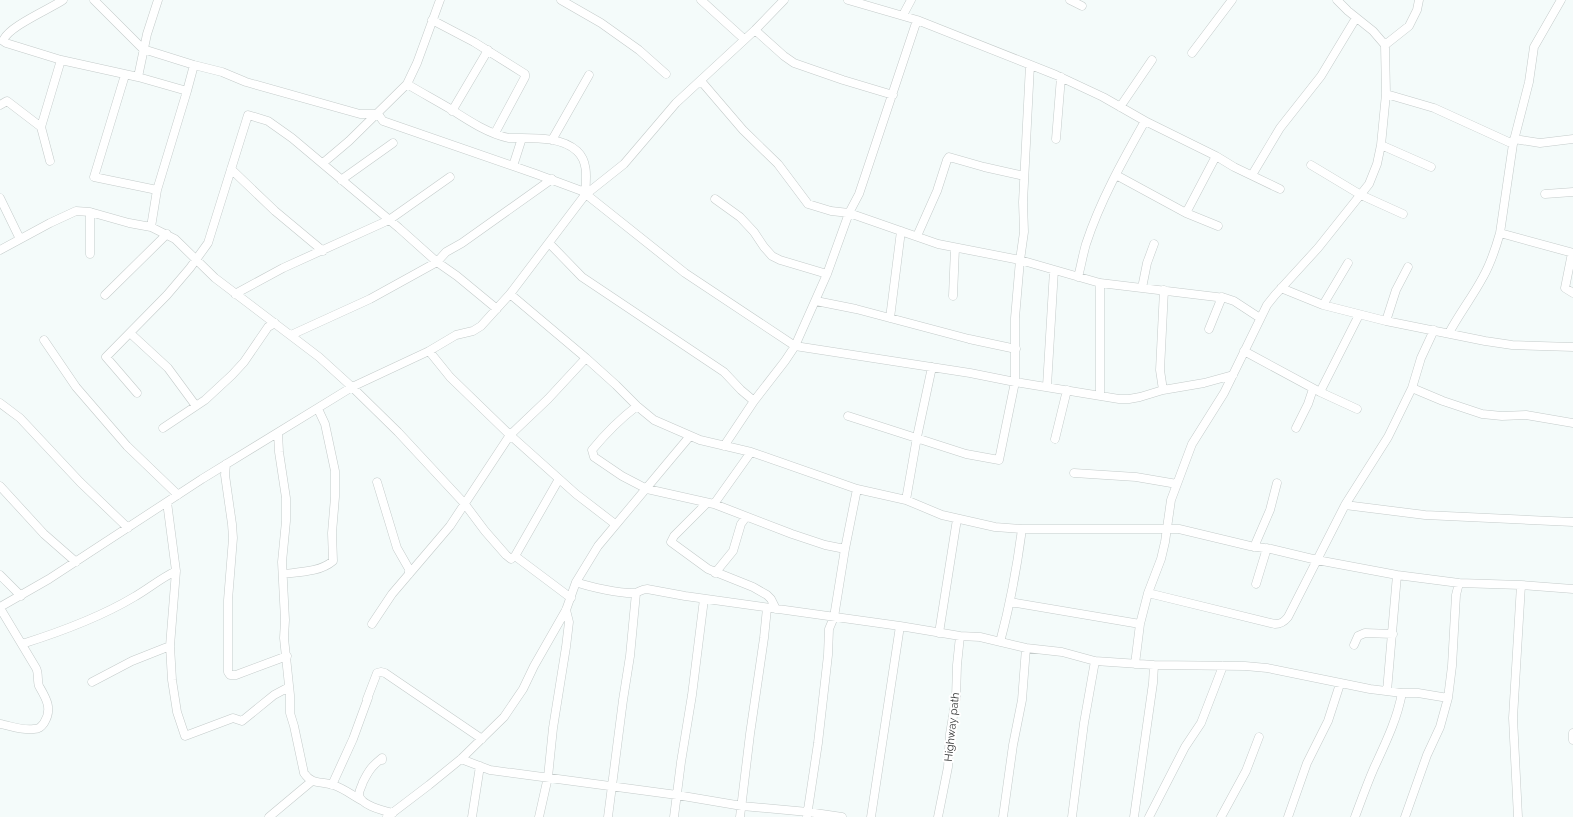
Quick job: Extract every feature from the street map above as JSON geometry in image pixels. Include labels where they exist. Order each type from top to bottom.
[{"type":"street","points":[[63,0],[25,21],[5,36],[3,41],[61,60],[138,77],[187,91]]},
{"type":"street","points":[[94,0],[143,50],[222,72],[246,82],[360,114],[378,114]]},
{"type":"street","points":[[138,77],[143,50],[158,0]]},
{"type":"street","points":[[323,163],[350,141],[407,84],[417,63],[440,0]]},
{"type":"street","points":[[561,0],[601,23],[639,50],[666,74]]},
{"type":"street","points":[[701,0],[744,39]]},
{"type":"street","points":[[0,724],[26,729],[37,729],[43,724],[49,714],[47,700],[38,684],[38,672],[0,607],[21,596],[76,562],[226,464],[352,387],[429,351],[456,336],[477,329],[510,294],[585,194],[624,164],[676,103],[702,81],[784,0]]},
{"type":"street","points":[[848,0],[917,20],[1061,77],[1216,156],[1234,167],[1280,189]]},
{"type":"street","points":[[903,15],[910,0]]},
{"type":"street","points":[[1070,0],[1082,6]]},
{"type":"street","points":[[1192,53],[1232,0]]},
{"type":"street","points":[[1134,664],[1140,624],[1148,593],[1161,560],[1171,500],[1192,444],[1233,375],[1267,305],[1318,248],[1361,195],[1369,184],[1377,164],[1381,145],[1386,94],[1385,45],[1373,31],[1356,18],[1337,0]]},
{"type":"street","points":[[1385,45],[1409,26],[1417,10],[1419,0]]},
{"type":"street","points":[[1448,333],[1484,276],[1500,233],[1513,141],[1529,82],[1534,47],[1561,0]]},
{"type":"street","points":[[1252,175],[1280,128],[1321,76],[1356,18]]},
{"type":"street","points":[[432,20],[488,50],[525,74],[525,77],[495,133]]},
{"type":"street","points":[[724,446],[754,401],[795,346],[816,301],[849,213],[859,194],[917,20]]},
{"type":"street","points":[[755,30],[794,63],[893,95]]},
{"type":"street","points":[[452,111],[488,50]]},
{"type":"street","points":[[50,161],[41,127],[61,60]]},
{"type":"street","points":[[1120,107],[1152,60]]},
{"type":"street","points":[[151,226],[157,190],[194,65]]},
{"type":"street","points":[[848,416],[966,454],[999,460],[1015,382],[1015,318],[1024,232],[1024,176],[1030,65]]},
{"type":"street","points":[[125,75],[94,177],[157,190]]},
{"type":"street","points":[[552,140],[589,75]]},
{"type":"street","points":[[1056,139],[1061,77]]},
{"type":"street","points":[[702,81],[743,130],[778,164],[808,204],[824,209],[849,213],[954,248],[1020,260],[1100,282],[1222,297],[1234,301],[1260,318]]},
{"type":"street","points":[[407,84],[452,111],[495,133],[510,138],[552,140],[566,144],[576,150],[582,157],[586,175],[585,194]]},
{"type":"street","points":[[1386,94],[1434,108],[1513,141],[1540,143],[1573,139]]},
{"type":"street","points":[[0,105],[7,101],[41,127]]},
{"type":"street","points":[[378,114],[383,121],[577,189],[685,273],[795,346],[970,373],[1100,396],[1129,399],[1163,390],[1204,383],[1233,375]]},
{"type":"street","points":[[137,393],[106,357],[167,295],[197,259],[208,243],[248,115],[268,122],[323,163],[340,180],[437,262],[457,276],[497,309]]},
{"type":"street","points":[[1078,277],[1086,244],[1093,226],[1116,175],[1145,121]]},
{"type":"street","points":[[513,166],[522,138]]},
{"type":"street","points":[[340,180],[393,143]]},
{"type":"street","points":[[1381,145],[1431,168]]},
{"type":"street","points":[[1186,213],[1216,156]]},
{"type":"street","points":[[917,236],[937,190],[949,157],[1024,176]]},
{"type":"street","points":[[1311,165],[1361,195],[1403,214]]},
{"type":"street","points":[[231,169],[275,211],[323,251]]},
{"type":"street","points":[[1116,175],[1186,213],[1218,226]]},
{"type":"street","points":[[235,294],[283,268],[389,220],[450,177]]},
{"type":"street","points":[[291,335],[370,299],[437,262],[446,252],[462,243],[552,180]]},
{"type":"street","points":[[1545,194],[1573,192]]},
{"type":"street","points":[[0,198],[20,239]]},
{"type":"street","points":[[715,199],[740,217],[754,232],[772,256],[780,260],[827,274]]},
{"type":"street","points":[[0,250],[69,213],[76,211],[90,212],[129,223],[151,226],[167,234],[175,239],[197,259],[215,278],[270,323],[291,335],[319,357],[352,387],[398,432],[464,503],[485,531],[506,555],[511,558],[515,556],[559,479]]},
{"type":"street","points":[[90,212],[90,254]]},
{"type":"street","points":[[890,318],[901,231]]},
{"type":"street","points":[[1500,233],[1572,253],[1565,288],[1573,293]]},
{"type":"street","points":[[104,295],[167,234]]},
{"type":"street","points":[[549,243],[582,277],[724,372],[754,401]]},
{"type":"street","points":[[1142,288],[1147,263],[1154,244]]},
{"type":"street","points":[[953,296],[954,248]]},
{"type":"street","points":[[1322,305],[1348,263]]},
{"type":"street","points":[[1386,321],[1396,290],[1408,267]]},
{"type":"street","points":[[1047,386],[1054,270]]},
{"type":"street","points":[[1100,282],[1100,396]]},
{"type":"street","points":[[1281,288],[1322,305],[1386,321],[1512,345],[1573,347]]},
{"type":"street","points":[[1163,390],[1160,370],[1164,290]]},
{"type":"street","points":[[510,294],[586,358],[616,385],[636,406],[654,420],[690,436],[751,452],[857,489],[906,500],[942,515],[996,527],[1022,529],[1179,529],[1254,547],[1267,548],[1317,560],[1398,575],[1458,584],[1521,585],[1573,589]]},
{"type":"street","points":[[1209,329],[1222,297]]},
{"type":"street","points":[[816,301],[856,309],[969,339],[1016,349]]},
{"type":"street","points":[[1296,428],[1308,404],[1359,315]]},
{"type":"street","points":[[163,428],[205,400],[232,375],[244,362],[270,323]]},
{"type":"street","points":[[1148,593],[1280,624],[1288,617],[1345,505],[1388,437],[1412,388],[1421,358],[1434,330]]},
{"type":"street","points":[[130,333],[168,368],[196,406]]},
{"type":"street","points":[[44,340],[76,387],[127,446],[178,495]]},
{"type":"street","points":[[429,351],[450,377],[510,435],[589,505],[615,524]]},
{"type":"street","points":[[1244,351],[1316,390],[1357,409]]},
{"type":"street","points":[[372,624],[392,594],[410,571],[450,526],[510,435],[548,399],[586,358]]},
{"type":"street","points":[[906,500],[917,437],[932,367]]},
{"type":"street","points":[[1412,388],[1443,401],[1482,414],[1502,416],[1526,415],[1573,423]]},
{"type":"street","points":[[1055,440],[1067,390]]},
{"type":"street","points":[[0,403],[20,418],[80,482],[128,528]]},
{"type":"street","points":[[636,406],[617,423],[592,450],[594,457],[622,476],[647,488],[710,504],[734,513],[744,520],[825,545],[845,549]]},
{"type":"street","points":[[283,574],[309,571],[328,566],[333,561],[332,533],[335,497],[335,471],[325,424],[318,409]]},
{"type":"street","points":[[278,433],[286,498],[286,521],[282,562],[285,620],[284,638],[287,656],[290,713],[304,773],[312,782],[332,784],[390,815],[460,759],[504,717],[523,689],[534,666],[566,610],[576,582],[598,546],[690,436]]},
{"type":"street","points":[[751,452],[710,504],[674,536],[671,539],[671,542],[700,564],[715,573],[725,575],[762,592],[771,599],[776,609]]},
{"type":"street","points":[[226,464],[225,475],[233,538],[228,600],[228,672],[230,675],[236,676],[287,656]]},
{"type":"street","points":[[1074,473],[1136,477],[1177,484]]},
{"type":"street","points":[[377,482],[397,548],[410,571]]},
{"type":"street","points":[[1254,547],[1270,510],[1277,483]]},
{"type":"street","points":[[0,486],[44,534],[76,562]]},
{"type":"street","points":[[808,815],[828,655],[829,630],[834,617],[857,489]]},
{"type":"street","points":[[167,502],[176,571],[170,646],[172,680],[177,712],[185,736],[233,718],[242,721],[274,695],[289,687]]},
{"type":"street","points":[[1345,505],[1425,515],[1573,522]]},
{"type":"street","points":[[939,633],[957,519]]},
{"type":"street","points":[[715,573],[733,551],[744,520]]},
{"type":"street","points":[[1000,642],[1019,557],[1022,529]]},
{"type":"street","points":[[1256,584],[1267,548]]},
{"type":"street","points":[[515,556],[571,598]]},
{"type":"street","points":[[22,644],[48,636],[89,619],[133,597],[176,571]]},
{"type":"street","points":[[0,575],[21,596]]},
{"type":"street","points":[[1387,691],[1398,575]]},
{"type":"street","points":[[576,582],[585,586],[599,588],[636,593],[643,589],[647,589],[704,599],[900,626],[939,633],[980,637],[1026,648],[1062,652],[1095,662],[1154,666],[1245,666],[1267,668],[1340,684],[1448,698]]},
{"type":"street","points":[[1405,817],[1426,755],[1440,727],[1448,698],[1458,584]]},
{"type":"street","points":[[1518,817],[1514,718],[1521,585]]},
{"type":"street","points":[[608,817],[630,656],[636,593]]},
{"type":"street","points":[[674,817],[704,599]]},
{"type":"street","points":[[1010,602],[1140,624]]},
{"type":"street","points":[[740,817],[767,608]]},
{"type":"street","points":[[540,817],[548,777],[553,728],[568,635],[569,622],[566,610]]},
{"type":"street","points":[[871,817],[900,626]]},
{"type":"street","points":[[1354,645],[1358,636],[1365,633],[1393,634]]},
{"type":"street","name":"Highway path","points":[[938,817],[948,767],[950,734],[956,698],[960,636]]},
{"type":"street","points":[[92,682],[132,661],[170,646]]},
{"type":"street","points":[[1003,817],[1013,745],[1022,700],[1026,648]]},
{"type":"street","points":[[1072,817],[1084,723],[1095,662]]},
{"type":"street","points":[[1134,817],[1153,683],[1154,666]]},
{"type":"street","points":[[1149,817],[1185,748],[1201,723],[1223,666]]},
{"type":"street","points":[[332,784],[353,739],[377,673],[385,673],[482,738]]},
{"type":"street","points":[[1288,817],[1307,763],[1328,721],[1340,684]]},
{"type":"street","points":[[1355,817],[1366,786],[1394,724],[1402,693]]},
{"type":"street","points":[[1573,733],[1573,740]]},
{"type":"street","points":[[1221,817],[1246,771],[1259,737]]},
{"type":"street","points":[[361,800],[359,793],[369,769],[382,758],[382,760]]},
{"type":"street","points":[[460,759],[490,770],[677,795],[808,815],[842,817]]},
{"type":"street","points":[[472,817],[480,766]]},
{"type":"street","points":[[269,817],[312,782]]}]
